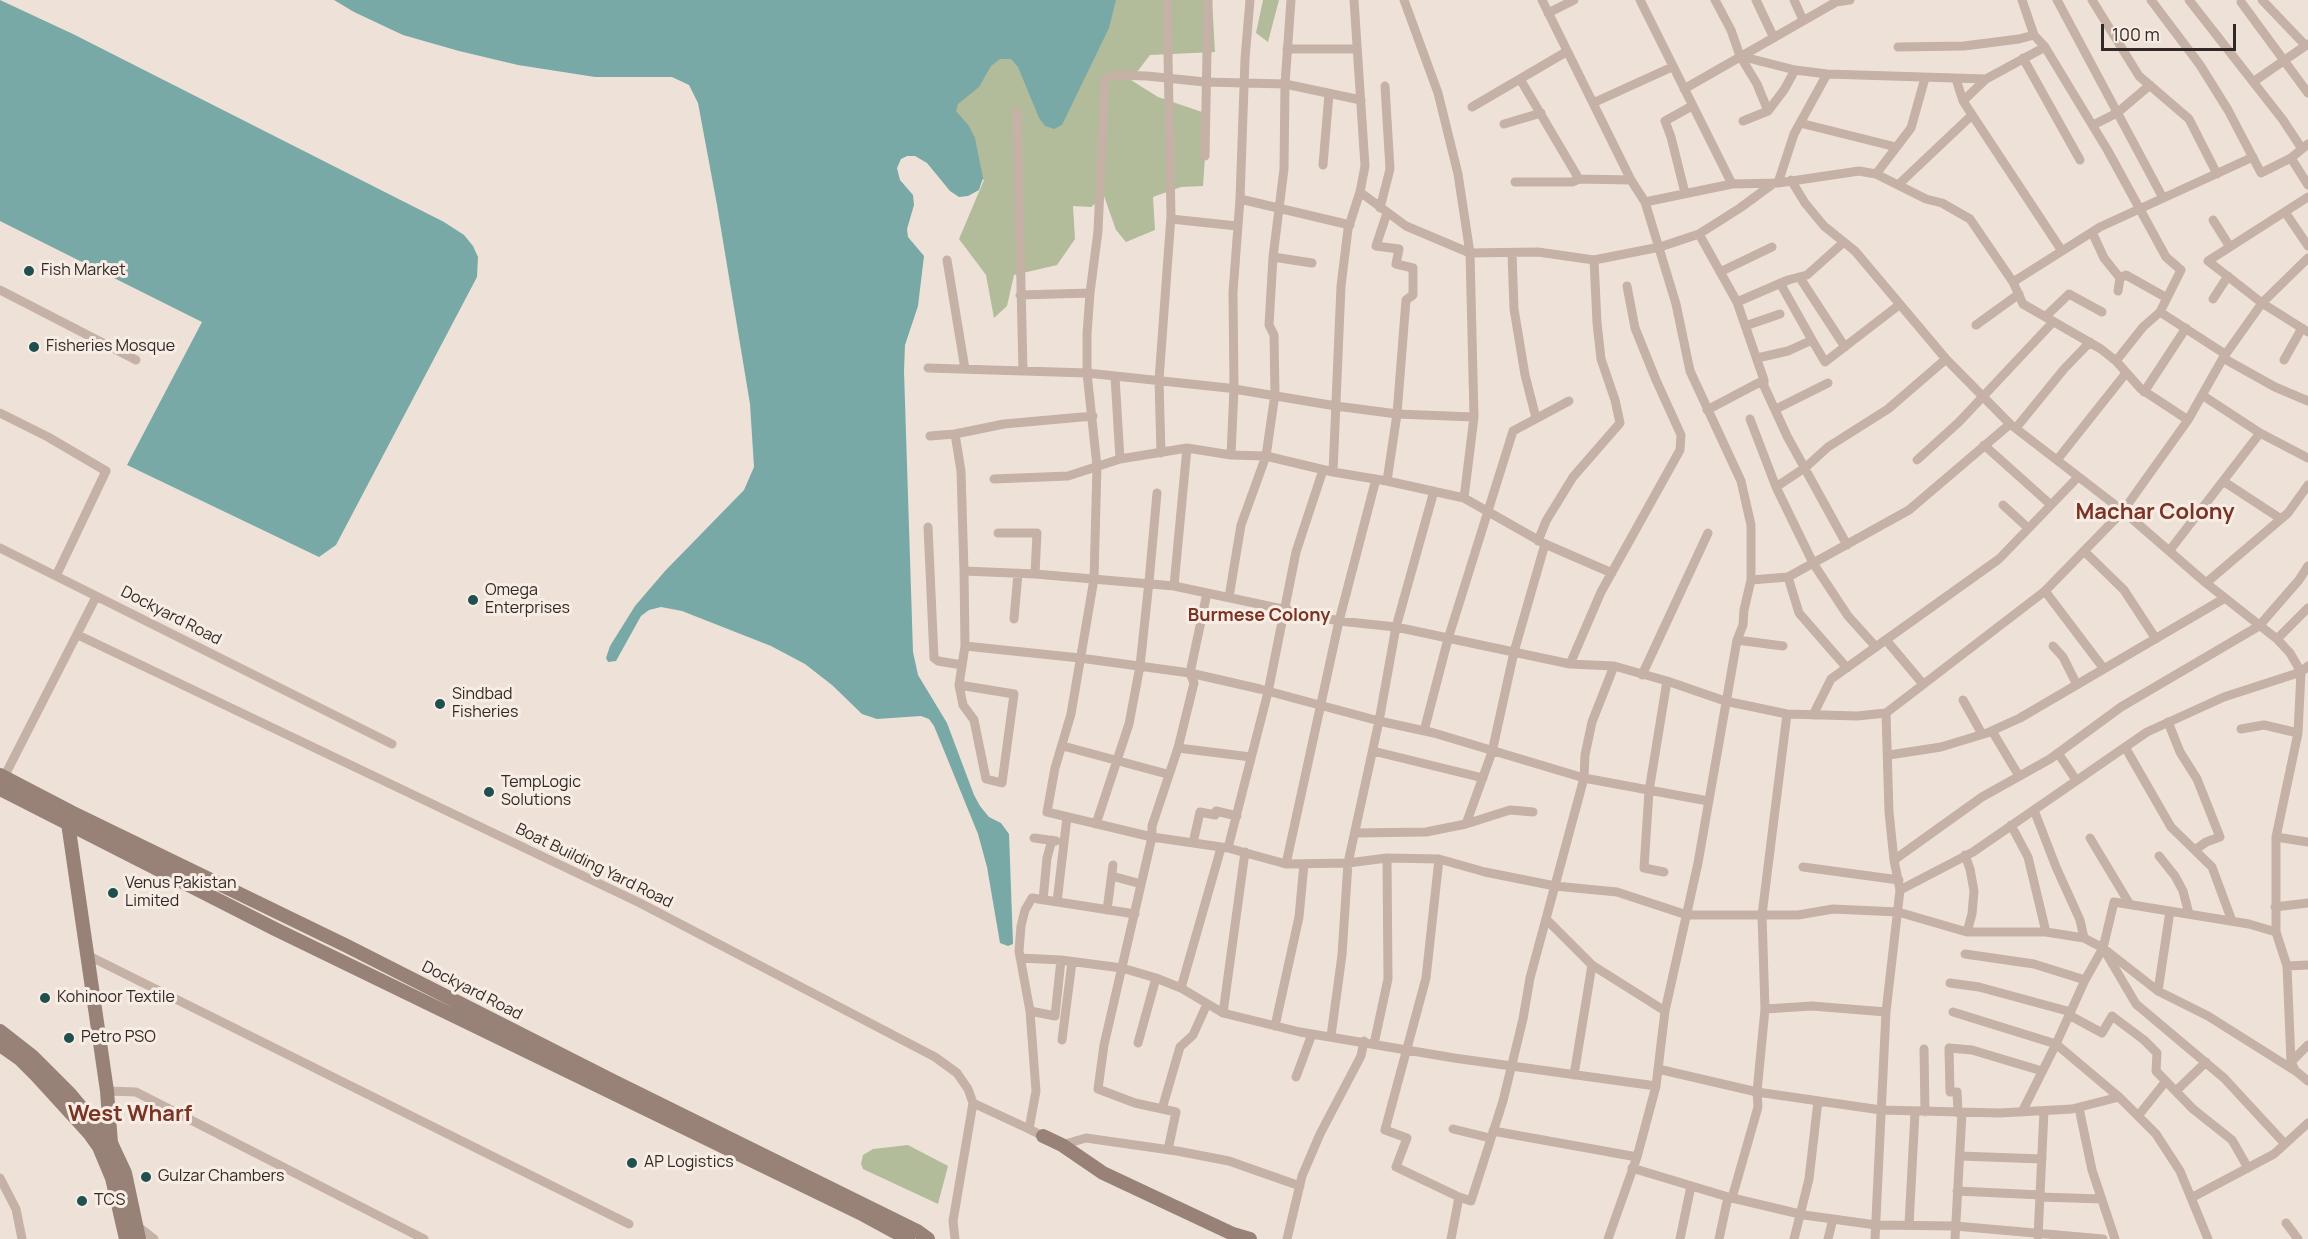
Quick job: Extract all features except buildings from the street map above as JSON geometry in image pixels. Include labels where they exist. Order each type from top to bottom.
[{"type":"street","points":[[1161,453],[1159,380],[1171,219],[1167,0]]},
{"type":"street","points":[[1205,156],[1208,0]]},
{"type":"street","points":[[1231,455],[1234,389],[1233,292],[1250,0]]},
{"type":"street","points":[[1229,597],[1241,525],[1266,456],[1275,394],[1274,335],[1269,325],[1273,257],[1284,169],[1285,84],[1291,0]]},
{"type":"street","points":[[1181,988],[1224,848],[1237,816],[1268,692],[1296,552],[1328,471],[1336,406],[1341,286],[1350,225],[1365,166],[1353,0]]},
{"type":"street","points":[[1404,0],[1438,93],[1458,174],[1470,253],[1474,417],[1464,498]]},
{"type":"street","points":[[1542,0],[1631,180],[1645,202],[1676,304],[1690,371],[1744,490],[1751,525],[1751,580],[1725,701],[1687,915],[1665,1011],[1656,1086],[1637,1157],[1608,1239]]},
{"type":"street","points":[[1548,13],[1574,0]]},
{"type":"street","points":[[1640,0],[1732,184]]},
{"type":"street","points":[[1715,0],[1768,111]]},
{"type":"street","points":[[1756,0],[1774,38]]},
{"type":"street","points":[[1794,0],[1803,20]]},
{"type":"street","points":[[1684,88],[1835,1],[1850,0]]},
{"type":"street","points":[[2022,0],[2034,34],[2045,47],[2093,125],[2141,208],[2166,257],[2181,270],[2160,312],[2143,327],[2116,361]]},
{"type":"street","points":[[2057,0],[2163,198]]},
{"type":"street","points":[[2092,0],[2139,76],[2189,119],[2217,174]]},
{"type":"street","points":[[2151,0],[2200,65],[2228,110],[2261,173],[2291,158],[2305,147],[2189,0]]},
{"type":"street","points":[[2253,82],[2307,45],[2262,0]]},
{"type":"street","points":[[2241,2],[2308,93]]},
{"type":"street","points":[[1898,46],[1964,46],[2019,39],[2034,34]]},
{"type":"street","points":[[1963,101],[1986,79],[2045,47]]},
{"type":"street","points":[[1287,49],[1358,49]]},
{"type":"street","points":[[1472,107],[1566,52]]},
{"type":"street","points":[[1740,56],[1795,70],[1827,74],[1986,79]]},
{"type":"street","points":[[2023,58],[2080,160]]},
{"type":"street","points":[[1593,103],[1672,67]]},
{"type":"street","points":[[1743,121],[1768,111],[1784,90],[1795,70]]},
{"type":"street","points":[[1360,192],[1406,226],[1470,253],[1538,252],[1594,260],[1660,247],[1699,234],[1776,183],[1794,134],[1827,74]]},
{"type":"street","points":[[1361,100],[1285,84],[1205,82],[1112,75],[1105,80],[1098,231],[1090,293],[1087,373],[1097,466],[1094,579],[1071,714],[1055,768],[1047,812],[1152,837],[1245,852],[1286,864],[1348,863],[1387,858],[1439,859],[1485,872],[1555,886],[1617,892],[1687,915],[1798,915],[1833,909],[1898,912],[1967,932],[2046,932],[2084,938],[2103,948],[2158,991],[2208,1016],[2308,1081]]},
{"type":"street","points":[[1876,174],[1911,128],[1925,78]]},
{"type":"street","points":[[1520,79],[1580,179]]},
{"type":"street","points":[[1956,79],[1963,101],[2062,250]]},
{"type":"street","points":[[2093,125],[2117,113],[2150,85]]},
{"type":"street","points":[[1385,86],[1390,169],[1376,246],[1399,249],[1396,264],[1413,268],[1413,295],[1406,300],[1397,414],[1387,481]]},
{"type":"street","points":[[1323,165],[1329,94]]},
{"type":"street","points":[[1684,193],[1665,120],[1692,106]]},
{"type":"street","points":[[1017,112],[1023,371]]},
{"type":"street","points":[[1504,124],[1541,113]]},
{"type":"street","points":[[1899,184],[1972,115]]},
{"type":"street","points":[[1800,123],[1896,147]]},
{"type":"street","points":[[2013,282],[2092,232],[2253,157]]},
{"type":"street","points":[[2291,158],[2308,185]]},
{"type":"street","points":[[1645,202],[1732,184],[1776,183],[1859,171],[1876,174],[1926,199],[1942,203],[1970,219],[2013,282],[2024,304],[2090,342],[2116,361],[2144,392],[2188,420]]},
{"type":"street","points":[[1515,182],[1572,182],[1580,179],[1631,180]]},
{"type":"street","points":[[1791,180],[1805,203],[1824,226],[1844,242],[1876,274],[1899,305],[1946,359],[2013,426],[2123,511],[2206,583],[2277,639],[2305,669],[2298,733],[2276,837],[2276,932],[2287,966],[2291,1062],[2297,1072]]},
{"type":"street","points":[[2284,360],[2305,330],[2262,303],[2208,261],[2308,197]]},
{"type":"street","points":[[1240,199],[1350,225]]},
{"type":"street","points":[[2285,212],[2308,246]]},
{"type":"street","points":[[1171,219],[1237,226]]},
{"type":"street","points":[[2213,220],[2229,247]]},
{"type":"street","points":[[2092,232],[2104,258],[2120,278],[2118,291]]},
{"type":"street","points":[[1699,234],[1737,302],[1757,358],[1764,386],[1787,436],[1847,545]]},
{"type":"street","points":[[1737,302],[1780,283],[1814,272],[1844,242]]},
{"type":"street","points":[[1720,272],[1772,247]]},
{"type":"street","points":[[1512,253],[1514,309],[1525,375],[1536,418]]},
{"type":"street","points":[[1273,257],[1312,263]]},
{"type":"street","points":[[947,260],[965,369]]},
{"type":"street","points":[[1466,824],[1492,752],[1546,521],[1573,477],[1620,423],[1601,359],[1594,260]]},
{"type":"street","points":[[964,572],[1018,573],[1149,582],[1339,621],[1396,627],[1570,664],[1614,666],[1725,701],[1787,714],[1857,716],[1886,713],[2045,591],[2123,511],[2188,420],[2224,356],[2262,303],[2307,261]]},
{"type":"street","points":[[2120,278],[2126,275],[2167,298]]},
{"type":"street","points":[[2213,299],[2228,276]]},
{"type":"street","points":[[1800,278],[1845,347]]},
{"type":"street","points":[[1780,283],[1825,362],[1899,305]]},
{"type":"street","points":[[1570,664],[1601,592],[1680,450],[1681,435],[1635,328],[1627,286]]},
{"type":"street","points":[[0,290],[136,360]]},
{"type":"street","points":[[1020,295],[1090,293]]},
{"type":"street","points":[[1976,325],[2019,294]]},
{"type":"street","points":[[1917,460],[1959,422],[2069,294],[2102,312]]},
{"type":"street","points":[[2160,312],[2224,356],[2275,387],[2308,402]]},
{"type":"street","points":[[1745,326],[1780,314]]},
{"type":"street","points":[[2144,392],[2186,328]]},
{"type":"street","points":[[1757,358],[1788,351],[1812,340]]},
{"type":"street","points":[[1751,580],[1788,578],[1909,510],[1984,445],[2013,426],[2090,342]]},
{"type":"street","points":[[1776,487],[1806,467],[1828,447],[1888,409],[1946,359]]},
{"type":"street","points":[[928,368],[1087,373],[1275,394],[1336,406],[1397,414],[1474,417]]},
{"type":"street","points":[[2057,460],[2126,373]]},
{"type":"street","points":[[1116,377],[1120,459]]},
{"type":"street","points":[[1707,410],[1764,380]]},
{"type":"street","points":[[1776,409],[1828,383]]},
{"type":"street","points":[[2202,394],[2260,433],[2308,458]]},
{"type":"street","points":[[1424,730],[1448,639],[1514,431],[1569,401]]},
{"type":"street","points":[[0,412],[106,471],[56,576]]},
{"type":"street","points":[[930,436],[955,434],[1004,424],[1093,416]]},
{"type":"street","points":[[1750,419],[1776,487],[1813,563],[1848,616],[1876,647]]},
{"type":"street","points":[[2170,550],[2260,433]]},
{"type":"street","points":[[955,434],[961,471],[964,572],[965,646],[959,686],[963,705],[974,720],[986,779],[1002,783],[1014,694],[959,686]]},
{"type":"street","points":[[1984,445],[2051,505]]},
{"type":"street","points":[[994,479],[1068,476],[1120,459],[1187,448],[1231,455],[1266,456],[1328,471],[1464,498],[1541,542],[1612,573]]},
{"type":"street","points":[[1174,586],[1187,448]]},
{"type":"street","points":[[1813,715],[1831,679],[1999,559],[2078,477]]},
{"type":"street","points":[[1286,864],[1339,621],[1376,479]]},
{"type":"street","points":[[2223,481],[2282,519]]},
{"type":"street","points":[[2206,583],[2282,519],[2308,485]]},
{"type":"street","points":[[1331,1036],[1344,935],[1348,863],[1373,751],[1396,627],[1434,491]]},
{"type":"street","points":[[1096,824],[1129,724],[1140,666],[1157,492]]},
{"type":"street","points":[[2003,505],[2028,528]]},
{"type":"street","points":[[928,527],[934,658],[938,661],[962,665]]},
{"type":"street","points":[[998,532],[1037,533],[1035,574]]},
{"type":"street","points":[[1642,675],[1708,533]]},
{"type":"street","name":"Dockyard Road","points":[[0,548],[392,744]]},
{"type":"street","points":[[2084,551],[2124,590],[2156,639]]},
{"type":"street","points":[[1894,860],[1982,797],[2058,753],[2121,707],[2259,626],[2308,566]]},
{"type":"street","points":[[1014,619],[1018,573]]},
{"type":"street","points":[[1788,578],[1799,613],[1847,668]]},
{"type":"street","points":[[2045,591],[2104,669]]},
{"type":"street","points":[[1168,1150],[1176,1112],[1135,1103],[1098,1089],[1104,1045],[1152,837],[1152,826],[1167,774],[1178,748],[1194,683],[1190,673],[1207,593]]},
{"type":"street","points":[[1,782],[96,597]]},
{"type":"street","points":[[1889,755],[1941,747],[1982,734],[2020,718],[2225,598]]},
{"type":"street","points":[[2277,639],[2308,608]]},
{"type":"street","name":"Boat Building Yard Road","points":[[78,635],[640,903],[925,1052],[957,1073],[968,1089],[973,1103]]},
{"type":"street","points":[[1737,640],[1783,646]]},
{"type":"street","points":[[1886,640],[1923,684]]},
{"type":"street","points":[[965,646],[1190,673],[1321,707],[1424,730],[1584,778],[1708,801]]},
{"type":"street","points":[[2053,646],[2062,657],[2077,685]]},
{"type":"street","points":[[1439,859],[1426,978],[1385,1130],[1407,1138],[1396,1167],[1471,1201],[1512,1067],[1530,978],[1584,778],[1585,755],[1592,722],[1614,666]]},
{"type":"street","points":[[1803,867],[1900,885],[1965,855],[2147,732],[2224,697],[2305,669]]},
{"type":"street","points":[[1664,872],[1644,868],[1648,791],[1667,681]]},
{"type":"street","points":[[1963,700],[1982,734]]},
{"type":"street","points":[[1875,1239],[1886,1012],[1900,885],[1894,860],[1889,812],[1886,713]]},
{"type":"street","points":[[1719,1239],[1758,1107],[1757,1092],[1765,1009],[1762,915],[1787,714]]},
{"type":"street","points":[[2168,722],[2180,752],[2197,779],[2220,837],[2206,842],[2195,850]]},
{"type":"street","points":[[2241,729],[2264,725],[2298,733]]},
{"type":"street","points":[[1992,730],[2019,776]]},
{"type":"street","points":[[1063,746],[1167,774]]},
{"type":"street","points":[[2125,747],[2171,827],[2212,867],[2232,921]]},
{"type":"street","points":[[1178,748],[1251,757]]},
{"type":"street","points":[[1373,751],[1482,778]]},
{"type":"street","points":[[2058,753],[2076,780]]},
{"type":"street","name":"Dockyard Road","points":[[1,782],[69,818],[358,951],[611,1086],[908,1239]]},
{"type":"street","points":[[1355,833],[1426,832],[1466,824],[1510,810],[1533,812]]},
{"type":"street","points":[[2034,810],[2080,920],[2084,938]]},
{"type":"street","points":[[1193,843],[1200,812],[1237,816]]},
{"type":"street","points":[[1057,902],[1067,817]]},
{"type":"street","points":[[69,818],[107,1091],[106,1147]]},
{"type":"street","points":[[2011,825],[2028,857],[2046,932]]},
{"type":"street","points":[[2276,837],[2308,842]]},
{"type":"street","points":[[1034,838],[1064,843]]},
{"type":"street","points":[[2090,838],[2129,903]]},
{"type":"street","points":[[1043,900],[1047,858],[1052,840]]},
{"type":"street","points":[[1223,1013],[1245,852]]},
{"type":"street","points":[[1965,855],[1974,891],[1972,914],[1967,932]]},
{"type":"street","points":[[2159,856],[2175,876],[2183,891],[2189,914]]},
{"type":"street","points":[[1374,1044],[1388,979],[1387,858]]},
{"type":"street","points":[[1275,1026],[1299,917],[1304,864]]},
{"type":"street","points":[[1107,910],[1113,865]]},
{"type":"street","points":[[1112,876],[1141,884]]},
{"type":"street","points":[[1029,1129],[1036,1091],[1030,1011],[1020,958],[1024,910],[1032,898],[1135,914]]},
{"type":"street","points":[[2022,1112],[2085,980],[2103,948],[2114,902],[2232,921],[2276,932]]},
{"type":"street","points":[[2276,907],[2308,903]]},
{"type":"street","points":[[2158,991],[2170,911]]},
{"type":"street","points":[[1546,920],[1592,965],[1665,1011]]},
{"type":"street","points":[[2103,948],[2136,1004],[2224,1078],[2285,1144]]},
{"type":"street","points":[[1965,954],[2034,964],[2085,980]]},
{"type":"street","points":[[87,955],[629,1224]]},
{"type":"street","points":[[1020,958],[1061,960],[1122,968],[1181,988],[1223,1013],[1312,1034],[1512,1067],[1656,1086]]},
{"type":"street","points":[[1030,1011],[1055,1016],[1061,960]]},
{"type":"street","points":[[1062,1040],[1072,962]]},
{"type":"street","points":[[1574,1075],[1592,965]]},
{"type":"street","points":[[2287,966],[2308,965]]},
{"type":"street","points":[[1138,1043],[1156,978]]},
{"type":"street","points":[[1950,983],[1979,987],[2070,1013],[2102,1033],[2112,1016],[2157,1053],[2156,1071],[2193,1109],[2232,1140],[2248,1168]]},
{"type":"street","points":[[1162,1109],[1179,1047],[1193,1035],[1207,1004]]},
{"type":"street","points":[[1765,1009],[1812,1005],[1886,1012]]},
{"type":"street","points":[[1953,1012],[2056,1044],[2119,1096],[2156,1134],[2180,1171],[2208,1239]]},
{"type":"street","points":[[0,1031],[32,1056],[70,1094],[106,1147],[138,1232]]},
{"type":"street","points":[[1296,1077],[1312,1034]]},
{"type":"street","points":[[1287,1239],[1300,1186],[1320,1134],[1360,1056],[1364,1041]]},
{"type":"street","points":[[0,1045],[20,1059],[89,1133],[119,1158],[120,1212],[126,1239]]},
{"type":"street","points":[[2291,1062],[2308,1045]]},
{"type":"street","points":[[1909,1225],[1924,1048]]},
{"type":"street","points":[[1955,1239],[1960,1113],[1957,1092],[1950,1092],[1949,1048],[1972,1050],[2042,1071]]},
{"type":"street","points":[[2176,1091],[2206,1062]]},
{"type":"street","points":[[1658,1069],[1757,1092],[1881,1110],[1960,1113],[2044,1111],[2079,1108],[2119,1096]]},
{"type":"street","points":[[2138,1116],[2166,1081]]},
{"type":"street","name":"Dockyard Road","points":[[611,1086],[917,1231],[928,1239]]},
{"type":"street","points":[[107,1091],[136,1092],[424,1239]]},
{"type":"street","points":[[1794,1239],[1809,1179],[1818,1101]]},
{"type":"street","points":[[955,1239],[952,1221],[973,1103],[1062,1145],[1103,1173],[1233,1234],[1250,1239]]},
{"type":"street","points":[[2079,1108],[2092,1170],[2115,1239]]},
{"type":"street","points":[[2038,1236],[2044,1111]]},
{"type":"street","points":[[2191,1198],[2274,1154],[2308,1124]]},
{"type":"street","points":[[1454,1129],[1637,1157]]},
{"type":"street","points":[[1062,1145],[1086,1138],[1168,1150],[1229,1161],[1300,1186]]},
{"type":"street","points":[[1960,1156],[2042,1160]]},
{"type":"street","points":[[1632,1168],[1730,1198],[1799,1214],[1876,1225],[1955,1226],[2038,1236],[2103,1239]]},
{"type":"street","points":[[0,1178],[16,1209],[22,1239]]},
{"type":"street","points":[[1680,1239],[1691,1186]]},
{"type":"street","points":[[1957,1191],[2102,1199]]},
{"type":"street","points":[[1451,1239],[1459,1197]]},
{"type":"street","points":[[120,1212],[138,1232],[154,1239]]},
{"type":"street","points":[[1828,1239],[1833,1219]]},
{"type":"street","points":[[2286,1223],[2298,1239]]},
{"type":"green space","points":[[913,0],[1212,0],[1215,52],[1150,55],[1131,80],[1158,97],[1208,114],[1203,186],[1181,187],[1153,197],[1155,230],[1126,242],[1116,230],[1104,196],[1091,207],[1073,206],[1075,239],[1057,265],[1014,275],[1007,306],[994,318],[986,275],[959,239],[984,180],[953,168]]},
{"type":"green space","points":[[1263,0],[1279,0],[1268,42],[1256,33]]},
{"type":"green space","points":[[908,1145],[948,1166],[938,1204],[863,1169],[861,1164],[863,1155],[873,1149]]},
{"type":"water","points":[[0,0],[73,34],[444,222],[464,235],[473,246],[478,257],[477,277],[336,545],[319,557],[127,465],[202,322],[0,221]]},
{"type":"water","points":[[334,0],[1116,0],[1109,28],[1062,125],[1054,129],[1045,126],[1039,118],[1018,67],[1011,59],[1000,59],[991,66],[979,87],[958,104],[956,111],[969,126],[975,138],[983,178],[979,190],[968,196],[959,197],[950,191],[927,163],[915,156],[901,159],[897,168],[900,180],[913,195],[914,205],[907,229],[908,237],[924,256],[918,306],[905,345],[904,371],[913,652],[918,675],[947,723],[974,795],[989,817],[1001,823],[1009,834],[1013,944],[1008,946],[1000,943],[987,867],[978,834],[934,726],[929,719],[921,716],[877,719],[862,714],[832,685],[805,664],[771,646],[682,611],[661,607],[649,610],[641,616],[616,661],[608,662],[606,658],[610,646],[635,606],[665,571],[744,490],[754,467],[750,404],[717,205],[698,103],[689,85],[672,77],[595,77],[518,65],[459,51],[403,35]]},
{"type":"place","name":"Fish Market","points":[[29,271]]},
{"type":"place","name":"Fisheries Mosque","points":[[34,347]]},
{"type":"place","name":"Omega Enterprises","points":[[473,600]]},
{"type":"place","name":"Sindbad Fisheries","points":[[440,704]]},
{"type":"place","name":"TempLogic Solutions","points":[[489,792]]},
{"type":"place","name":"Venus Pakistan Limited","points":[[113,893]]},
{"type":"place","name":"Kohinoor Textile","points":[[45,998]]},
{"type":"place","name":"Petro PSO","points":[[69,1038]]},
{"type":"place","name":"AP Logistics","points":[[632,1163]]},
{"type":"place","name":"Gulzar Chambers","points":[[146,1177]]},
{"type":"place","name":"TCS","points":[[82,1201]]},
{"type":"district","name":"Machar Colony","points":[[2155,513]]},
{"type":"district","name":"Burmese Colony","points":[[1259,616]]},
{"type":"district","name":"West Wharf","points":[[130,1115]]}]
